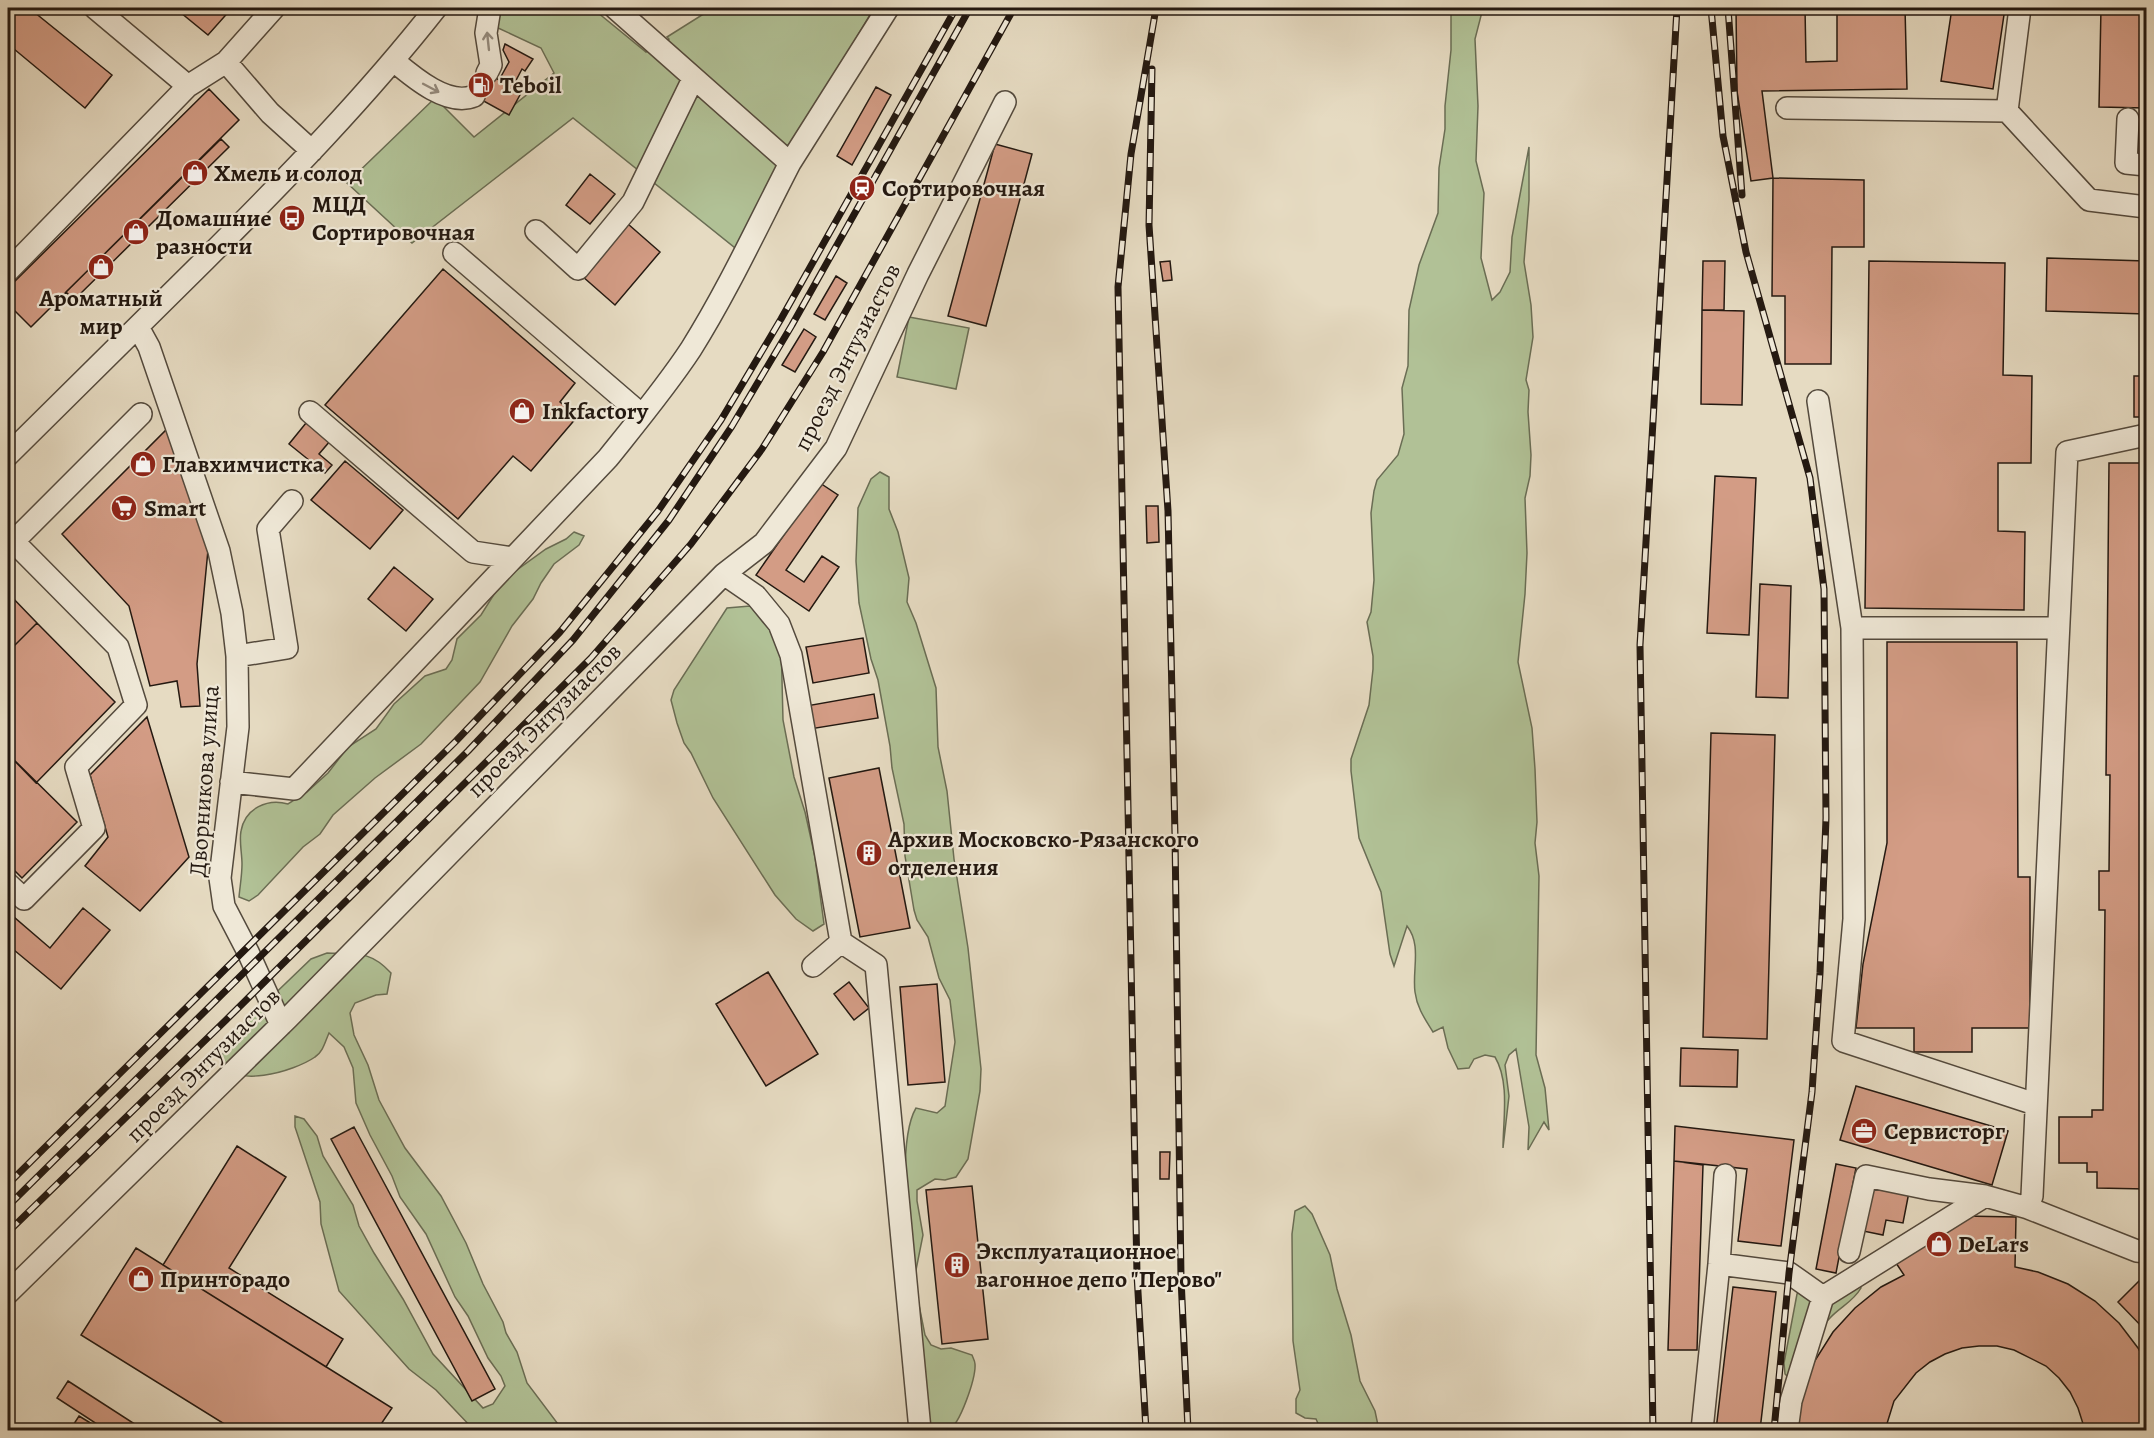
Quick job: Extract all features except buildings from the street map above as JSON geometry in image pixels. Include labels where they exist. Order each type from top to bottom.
[{"type":"street","points":[[95,8],[188,86]]},
{"type":"street","points":[[8,272],[188,86],[226,62],[274,8]]},
{"type":"street","points":[[9,448],[138,327],[312,152],[394,61],[436,8]]},
{"type":"street","points":[[487,73],[491,64],[486,33],[490,8]]},
{"type":"street","points":[[615,8],[790,163]]},
{"type":"street","points":[[231,782],[294,789],[608,458],[696,340],[731,279],[790,163],[888,8]]},
{"type":"street","points":[[2007,111],[2020,8]]},
{"type":"street","points":[[394,61],[416,80],[437,92],[462,98],[474,96]]},
{"type":"street","points":[[226,62],[270,113],[312,152]]},
{"type":"street","points":[[536,231],[578,269],[633,202],[693,79]]},
{"type":"street","name":"проезд Энтузиастов","points":[[8,1293],[281,1025],[723,574],[764,543],[836,448],[918,274],[1005,102]]},
{"type":"street","points":[[1787,108],[2007,111],[2090,200],[2146,207]]},
{"type":"street","points":[[2128,119],[2126,163],[2146,165]]},
{"type":"street","points":[[454,253],[642,415]]},
{"type":"street","name":"Дворникова улица","points":[[138,327],[149,347],[219,550],[232,613],[237,656],[238,726],[220,878],[224,906],[281,1025]]},
{"type":"street","points":[[1818,401],[1852,628],[1854,918],[1843,1041],[2035,1104]]},
{"type":"street","points":[[310,411],[473,552],[513,558]]},
{"type":"street","points":[[8,884],[24,899],[94,828],[76,767],[136,705],[118,647],[10,544],[141,414]]},
{"type":"street","points":[[2030,1202],[2067,452],[2146,435]]},
{"type":"street","points":[[237,656],[287,648],[268,529],[292,501]]},
{"type":"street","points":[[723,574],[756,596],[779,624],[791,655],[841,942],[876,965],[920,1431]]},
{"type":"street","points":[[1852,628],[2058,628]]},
{"type":"street","points":[[813,966],[841,942]]},
{"type":"street","points":[[1702,1431],[1719,1264],[1725,1175]]},
{"type":"street","points":[[1849,1252],[1866,1176],[1929,1189],[2030,1202],[2137,1251],[2146,1252]]},
{"type":"street","points":[[1787,1431],[1791,1401],[1822,1297],[1985,1196]]},
{"type":"street","points":[[1719,1264],[1789,1273],[1822,1297]]},
{"type":"green space","points":[[501,8],[592,8],[646,52],[713,8],[874,8],[795,142],[739,251],[573,118],[412,243],[347,183],[435,98],[474,137],[554,73],[541,48],[496,27]]},
{"type":"green space","points":[[1451,8],[1483,8],[1475,39],[1478,106],[1476,161],[1484,193],[1481,258],[1492,300],[1500,292],[1510,272],[1512,237],[1529,147],[1529,200],[1524,262],[1531,305],[1533,337],[1526,380],[1529,390],[1531,455],[1530,476],[1525,498],[1527,553],[1518,662],[1532,728],[1535,769],[1537,822],[1535,843],[1539,876],[1536,1055],[1545,1088],[1549,1130],[1544,1122],[1528,1150],[1529,1127],[1516,1049],[1509,1055],[1505,1065],[1509,1096],[1503,1148],[1505,1101],[1500,1067],[1495,1057],[1485,1055],[1474,1059],[1469,1068],[1458,1069],[1448,1048],[1443,1027],[1433,1032],[1416,998],[1414,941],[1407,926],[1394,966],[1390,954],[1381,892],[1359,838],[1351,771],[1351,759],[1369,705],[1373,669],[1367,622],[1371,612],[1374,580],[1371,513],[1374,491],[1377,480],[1398,455],[1404,434],[1402,388],[1408,366],[1409,310],[1419,265],[1438,213],[1439,168],[1445,129],[1451,50]]},
{"type":"green space","points":[[909,317],[969,328],[956,389],[897,377]]},
{"type":"green space","points":[[880,472],[889,477],[889,509],[898,532],[909,578],[907,602],[916,623],[936,688],[938,747],[947,791],[954,859],[968,948],[981,1069],[980,1091],[968,1159],[956,1177],[945,1180],[935,1179],[917,1190],[923,1235],[914,1280],[925,1335],[931,1345],[941,1349],[951,1348],[972,1355],[975,1363],[973,1379],[962,1411],[953,1427],[942,1431],[923,1430],[905,1168],[910,1124],[916,1108],[937,1113],[945,1106],[955,1042],[950,1000],[939,978],[928,937],[917,920],[914,910],[905,856],[904,824],[892,768],[878,680],[859,603],[856,561],[858,508],[871,479]]},
{"type":"green space","points":[[574,532],[584,536],[579,545],[554,564],[533,599],[512,626],[480,682],[421,744],[375,778],[333,815],[320,834],[303,847],[258,895],[249,901],[239,897],[242,868],[240,835],[247,816],[265,804],[280,802],[288,804],[307,792],[328,773],[348,747],[376,729],[394,704],[425,676],[446,669],[452,660],[457,639],[481,615],[503,580]]},
{"type":"green space","points":[[750,606],[769,619],[781,640],[783,720],[794,777],[815,857],[824,924],[813,931],[796,919],[775,895],[713,798],[684,743],[671,700],[674,690],[727,608]]},
{"type":"green space","points":[[327,953],[369,957],[391,973],[387,994],[376,995],[355,1003],[350,1013],[354,1035],[368,1065],[379,1100],[405,1148],[441,1196],[466,1243],[483,1284],[517,1352],[527,1383],[558,1424],[560,1430],[474,1430],[436,1390],[409,1369],[339,1291],[321,1224],[320,1202],[295,1127],[295,1116],[304,1119],[317,1136],[323,1156],[353,1205],[359,1226],[433,1354],[483,1408],[493,1404],[505,1386],[488,1358],[468,1316],[455,1297],[426,1234],[400,1197],[392,1176],[370,1135],[356,1103],[353,1068],[344,1047],[329,1033],[322,1050],[315,1057],[293,1068],[264,1075],[236,1074],[226,1069],[220,1059],[234,1033],[311,959]]},
{"type":"green space","points":[[1305,1206],[1312,1214],[1330,1255],[1337,1289],[1351,1335],[1360,1381],[1375,1411],[1379,1430],[1321,1430],[1316,1419],[1305,1418],[1296,1413],[1296,1399],[1300,1390],[1293,1341],[1292,1234],[1295,1211]]},
{"type":"green space","points":[[1860,1284],[1861,1288],[1854,1297],[1824,1324],[1789,1378],[1785,1374],[1784,1363],[1797,1294],[1801,1291]]},
{"type":"railway","points":[[8,1184],[456,741],[560,632],[658,511],[721,420],[781,319],[956,8]]},
{"type":"railway","points":[[8,1206],[468,751],[573,640],[669,520],[732,426],[792,325],[970,8]]},
{"type":"railway","points":[[8,1232],[226,1020],[591,658],[691,544],[762,449],[823,352],[1014,8]]},
{"type":"railway","points":[[1146,1430],[1137,1275],[1118,287],[1131,154],[1156,8]]},
{"type":"railway","points":[[1653,1430],[1640,645],[1677,8]]},
{"type":"railway","points":[[1711,8],[1723,136],[1746,252],[1810,478],[1824,589],[1826,818],[1820,973],[1812,1092],[1789,1273],[1774,1430]]},
{"type":"railway","points":[[1728,8],[1742,195]]},
{"type":"railway","points":[[1152,69],[1149,225],[1168,511],[1181,1278],[1188,1430]]},
{"type":"place","name":"Teboil","points":[[481,85]]},
{"type":"place","name":"Хмель и солод","points":[[195,173]]},
{"type":"place","name":"Сортировочная","points":[[862,188]]},
{"type":"place","name":"МЦД Сортировочная","points":[[292,218]]},
{"type":"place","name":"Домашние разности","points":[[136,232]]},
{"type":"place","name":"Ароматный мир","points":[[101,267]]},
{"type":"place","name":"Inkfactory","points":[[522,411]]},
{"type":"place","name":"Главхимчистка","points":[[143,464]]},
{"type":"place","name":"Smart","points":[[124,508]]},
{"type":"place","name":"Архив Московско-Рязанского отделения","points":[[869,853]]},
{"type":"place","name":"Сервисторг","points":[[1864,1131]]},
{"type":"place","name":"DeLars","points":[[1939,1244]]},
{"type":"place","name":"Эксплуатационное вагонное депо \"Перово\"","points":[[957,1265]]},
{"type":"place","name":"Принторадо","points":[[141,1279]]}]
